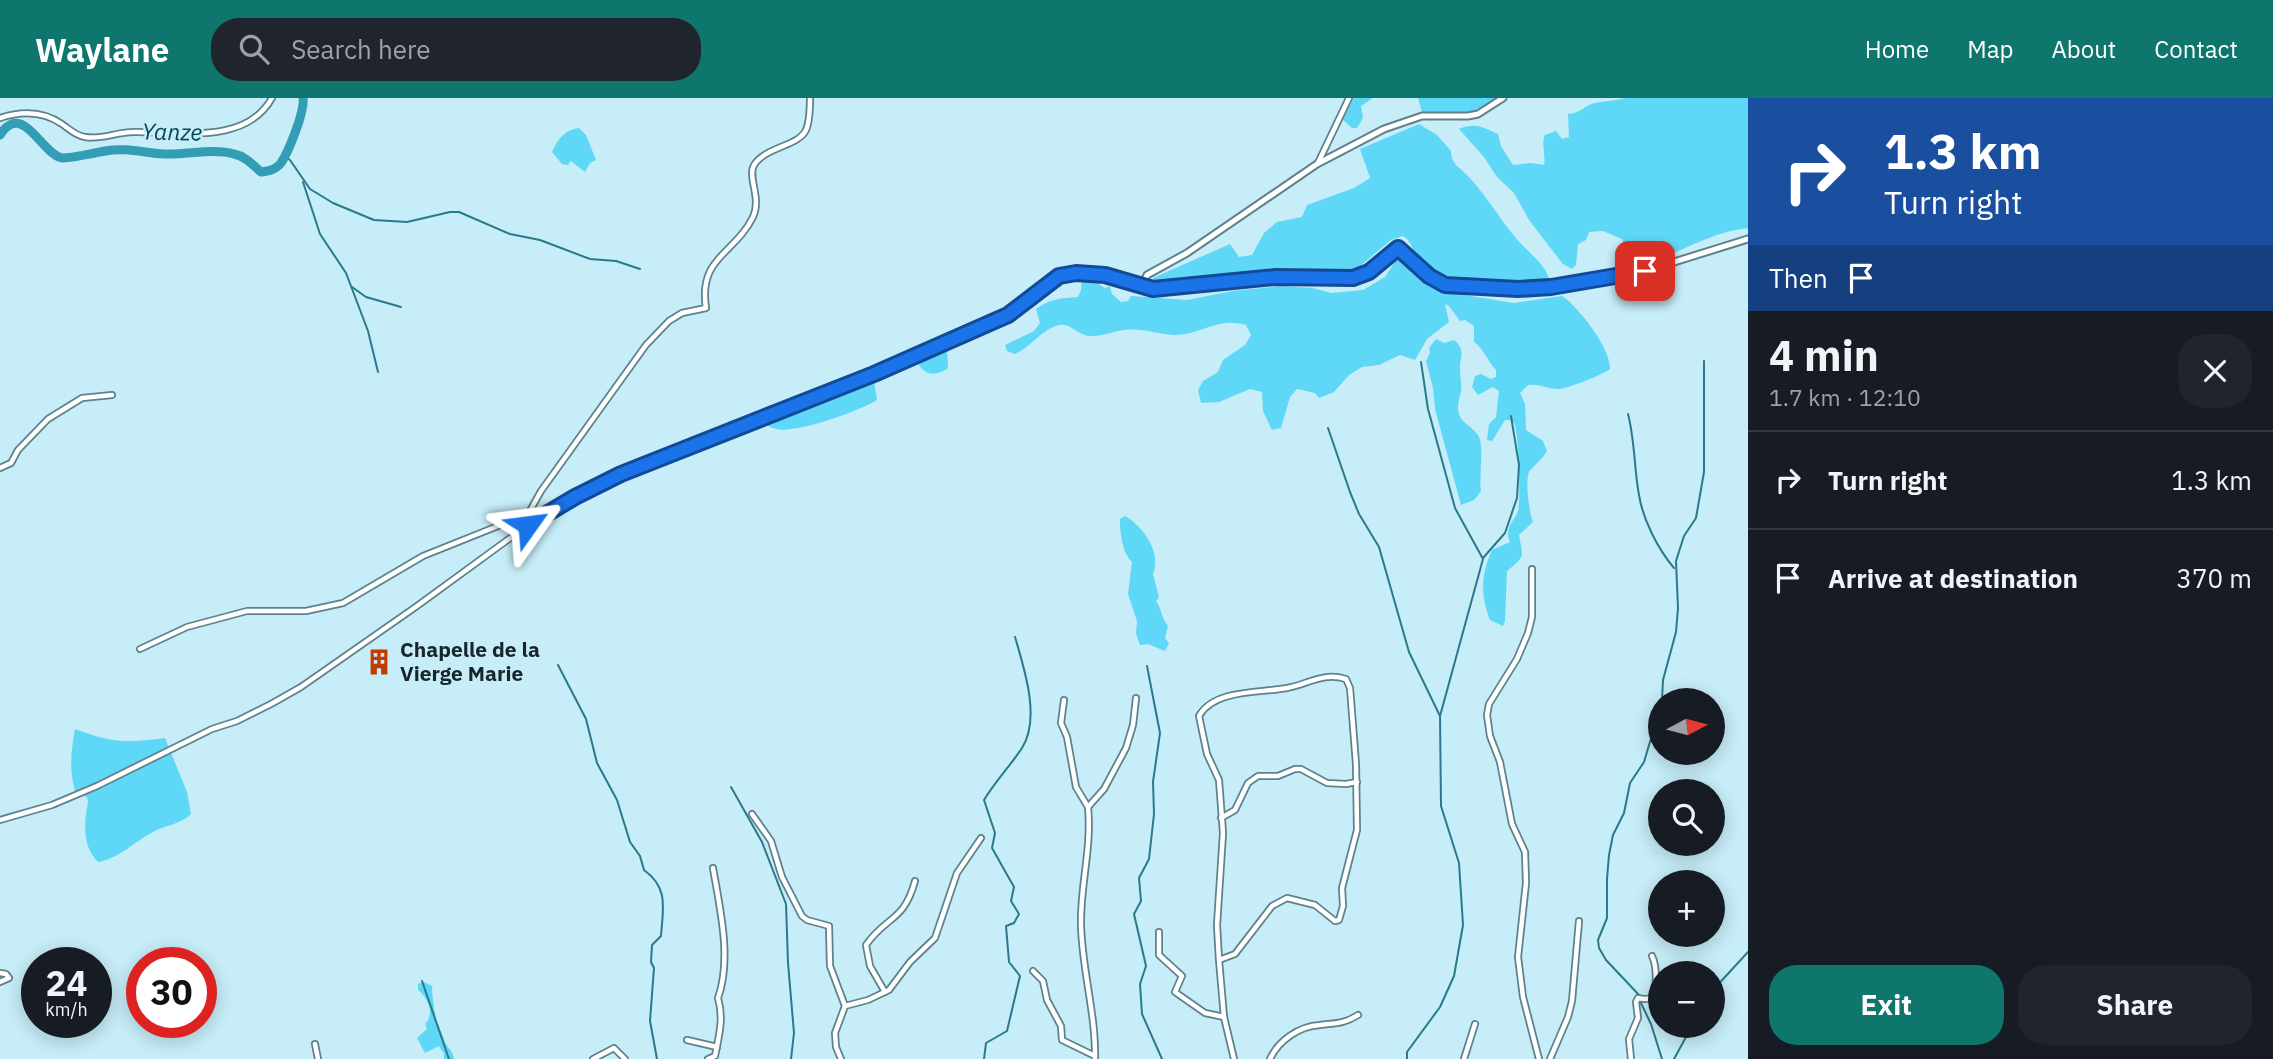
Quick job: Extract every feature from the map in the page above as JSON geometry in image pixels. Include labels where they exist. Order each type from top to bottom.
[{"type":"main road","points":[[1503,98],[1485,111],[1468,116],[1422,116],[1384,129],[1317,164],[1187,253],[1147,275],[1142,285],[1153,289],[1275,277],[1353,278],[1369,272],[1398,248],[1429,276],[1445,285],[1518,289],[1551,287],[1645,271],[1748,239]]},
{"type":"street","points":[[0,118],[29,113],[42,114],[85,137],[134,132],[195,133],[242,125],[255,119],[272,98]]},
{"type":"street","points":[[528,525],[541,491],[646,345],[669,321],[682,313],[706,308],[704,286],[709,272],[750,223],[756,210],[757,195],[751,174],[754,166],[764,155],[802,137],[807,127],[810,98]]},
{"type":"street","points":[[1317,164],[1349,98]]},
{"type":"street","points":[[0,820],[52,805],[97,786],[212,729],[237,721],[271,704],[301,687],[528,525],[621,474],[874,374],[1008,315],[1059,276],[1090,273],[1142,285]]},
{"type":"street","points":[[0,468],[11,463],[18,450],[48,419],[82,398],[112,396]]},
{"type":"street","points":[[140,649],[187,627],[234,614],[269,609],[306,611],[343,603],[423,556],[530,515]]},
{"type":"street","points":[[1532,569],[1531,623],[1523,648],[1489,704],[1487,715],[1490,736],[1500,762],[1512,824],[1525,852],[1526,883],[1518,957],[1523,997],[1539,1059]]},
{"type":"street","points":[[1219,960],[1236,954],[1272,906],[1287,898],[1315,905],[1335,921],[1339,920],[1343,906],[1342,888],[1357,830],[1357,782],[1348,680],[1318,677],[1293,687],[1235,694],[1207,707],[1199,716],[1207,754],[1219,780],[1223,834],[1217,925],[1219,960],[1224,1017],[1234,1059]]},
{"type":"street","points":[[1088,807],[1104,789],[1126,748],[1136,698]]},
{"type":"street","points":[[1033,971],[1042,981],[1047,1000],[1061,1026],[1062,1041],[1095,1057],[1094,1026],[1081,923],[1090,843],[1088,807],[1076,787],[1067,737],[1061,723],[1064,700]]},
{"type":"street","points":[[1220,818],[1235,810],[1248,783],[1258,776],[1278,776],[1301,769],[1327,783],[1357,782]]},
{"type":"street","points":[[752,814],[771,841],[782,877],[802,916],[829,926],[830,966],[845,1006],[835,1032],[836,1047],[841,1059]]},
{"type":"street","points":[[845,1006],[869,1000],[893,986],[910,962],[938,935],[957,873],[981,838]]},
{"type":"street","points":[[709,1059],[715,1056],[722,1018],[718,999],[723,988],[724,955],[713,868]]},
{"type":"street","points":[[885,992],[870,966],[866,946],[903,910],[915,881]]},
{"type":"street","points":[[1550,1059],[1572,1001],[1579,921]]},
{"type":"street","points":[[1159,932],[1159,955],[1181,976],[1175,992],[1205,1013],[1224,1017]]},
{"type":"street","points":[[1631,1059],[1629,1039],[1638,1018],[1636,1002],[1638,998],[1651,998],[1654,990],[1655,962],[1652,956]]},
{"type":"street","points":[[0,973],[9,978],[0,982]]},
{"type":"street","points":[[1270,1059],[1279,1044],[1290,1036],[1311,1026],[1348,1022],[1358,1015]]},
{"type":"street","points":[[1464,1059],[1475,1024]]},
{"type":"street","points":[[687,1040],[717,1047]]},
{"type":"street","points":[[315,1044],[318,1059]]},
{"type":"street","points":[[593,1059],[614,1048],[625,1059]]},
{"type":"shaded area","points":[[1354,98],[1373,98],[1361,106],[1363,118],[1357,128],[1352,128],[1342,119]]},
{"type":"shaded area","points":[[1418,98],[1496,99],[1468,112],[1452,114],[1422,112]]},
{"type":"shaded area","points":[[1625,98],[1748,98],[1748,228],[1709,238],[1647,264],[1624,268],[1616,261],[1616,255],[1624,247],[1622,239],[1603,231],[1589,232],[1586,240],[1578,244],[1576,265],[1572,269],[1563,264],[1529,220],[1514,193],[1497,177],[1484,157],[1459,129],[1483,127],[1498,134],[1501,146],[1513,165],[1544,165],[1545,135],[1556,131],[1562,139],[1569,137],[1568,114],[1595,103]]},
{"type":"shaded area","points":[[1419,124],[1437,135],[1451,151],[1454,163],[1475,183],[1515,237],[1547,273],[1549,279],[1546,282],[1477,281],[1451,277],[1425,262],[1403,236],[1391,240],[1360,266],[1348,270],[1272,268],[1188,283],[1153,284],[1153,278],[1230,244],[1239,257],[1252,255],[1264,233],[1277,222],[1302,217],[1307,205],[1354,188],[1370,178],[1360,149]]},
{"type":"shaded area","points":[[579,128],[586,135],[596,160],[590,163],[585,172],[571,161],[568,165],[562,164],[552,152],[562,136]]},
{"type":"shaded area","points":[[1401,257],[1446,292],[1514,303],[1562,296],[1593,329],[1609,361],[1610,369],[1583,382],[1556,389],[1528,385],[1520,393],[1525,404],[1526,430],[1543,441],[1547,451],[1529,472],[1528,497],[1533,522],[1519,535],[1522,556],[1507,571],[1503,626],[1490,620],[1483,585],[1492,550],[1510,542],[1509,529],[1518,511],[1516,429],[1514,423],[1505,420],[1492,441],[1487,440],[1489,424],[1496,417],[1499,391],[1493,387],[1478,395],[1472,387],[1475,376],[1481,374],[1491,379],[1496,377],[1496,370],[1474,342],[1474,326],[1465,320],[1460,321],[1449,306],[1445,304],[1449,322],[1427,339],[1415,360],[1400,355],[1379,365],[1362,367],[1349,375],[1334,392],[1319,398],[1315,393],[1297,389],[1290,397],[1281,428],[1272,430],[1263,411],[1262,392],[1250,389],[1219,402],[1201,403],[1198,390],[1203,381],[1218,372],[1223,360],[1245,345],[1251,335],[1246,325],[1217,324],[1191,333],[1173,335],[1132,330],[1093,336],[1059,325],[1047,330],[1015,354],[1007,351],[1005,345],[1034,331],[1040,323],[1036,309],[1056,300],[1078,297],[1082,279],[1091,279],[1105,288],[1110,286],[1112,294],[1121,302],[1128,301],[1131,296],[1187,300],[1233,291],[1281,286],[1313,288],[1331,293],[1363,290],[1385,277]]},
{"type":"shaded area","points":[[1436,339],[1444,343],[1454,340],[1460,347],[1459,413],[1479,437],[1480,442],[1481,491],[1474,500],[1461,505],[1435,409],[1426,361],[1429,348]]},
{"type":"shaded area","points":[[947,348],[948,368],[944,371],[928,373],[919,365],[921,358]]},
{"type":"shaded area","points":[[874,381],[877,400],[856,410],[812,425],[785,430],[761,422]]},
{"type":"shaded area","points":[[1125,516],[1144,533],[1153,549],[1153,574],[1159,597],[1156,601],[1168,626],[1165,638],[1169,643],[1165,651],[1148,644],[1140,645],[1136,634],[1137,621],[1128,594],[1132,562],[1124,548],[1120,530],[1120,519]]},
{"type":"shaded area","points":[[75,729],[120,741],[165,738],[187,792],[191,814],[151,833],[112,858],[98,862],[87,842],[87,797],[75,791],[73,783],[71,760]]},
{"type":"shaded area","points":[[424,982],[432,986],[436,1019],[454,1059],[444,1059],[439,1046],[425,1053],[417,1038],[427,1029],[425,1024],[430,1015],[427,1001],[418,990],[418,984]]},
{"type":"waterway","name":"Yanze","points":[[0,135],[8,126],[17,123],[25,126],[55,155],[63,158],[120,150],[164,154],[226,152],[242,157],[261,172],[272,170],[281,163],[299,121],[303,98]]},
{"type":"waterway","points":[[284,156],[290,160],[310,189],[333,203],[374,220],[407,222],[459,212],[510,234],[540,240],[590,259],[616,261],[640,269]]},
{"type":"waterway","points":[[303,182],[320,234],[346,273],[368,331],[378,372]]},
{"type":"waterway","points":[[352,287],[366,297],[401,307]]},
{"type":"waterway","points":[[1663,688],[1676,632],[1676,561],[1684,536],[1696,518],[1704,472],[1704,361]]},
{"type":"waterway","points":[[1407,1059],[1407,1052],[1440,1007],[1454,976],[1463,925],[1459,863],[1441,806],[1440,716],[1483,559],[1455,508],[1428,409],[1421,362]]},
{"type":"waterway","points":[[1628,414],[1641,505],[1657,543],[1674,568]]},
{"type":"waterway","points":[[1483,558],[1505,533],[1517,498],[1519,465],[1511,416]]},
{"type":"waterway","points":[[1328,428],[1359,514],[1379,547],[1409,652],[1440,716]]},
{"type":"waterway","points":[[984,1059],[986,1043],[1007,1031],[1020,976],[1009,962],[1006,926],[1014,923],[1019,914],[1011,901],[1014,887],[992,848],[995,833],[984,800],[1028,736],[1031,708],[1015,637]]},
{"type":"waterway","points":[[558,665],[586,719],[597,763],[617,800],[630,842],[640,856],[644,870],[661,891],[661,936],[652,945],[651,962],[654,968],[650,1021],[657,1059]]},
{"type":"waterway","points":[[1147,666],[1160,733],[1153,782],[1154,814],[1149,859],[1139,878],[1141,901],[1134,914],[1146,966],[1140,984],[1142,1014],[1162,1059]]},
{"type":"waterway","points":[[1639,995],[1606,960],[1598,940],[1607,918],[1607,879],[1613,835],[1624,813],[1630,783],[1644,762],[1648,749]]},
{"type":"waterway","points":[[731,787],[762,842],[786,904],[794,1033],[791,1059]]},
{"type":"waterway","points":[[1725,977],[1748,952]]},
{"type":"waterway","points":[[422,981],[449,1059]]},
{"type":"waterway","points":[[1640,1001],[1651,1024],[1662,1059]]},
{"type":"waterway","points":[[1674,1059],[1685,1038]]},
{"type":"place","name":"Chapelle de la Vierge Marie","points":[[379,662]]},
{"type":"route","points":[[528,525],[621,474],[969,334],[1014,312],[1059,276],[1076,273],[1105,275],[1153,289],[1275,277],[1353,278],[1369,272],[1398,248],[1429,276],[1445,285],[1518,289],[1551,287],[1645,271]]}]
